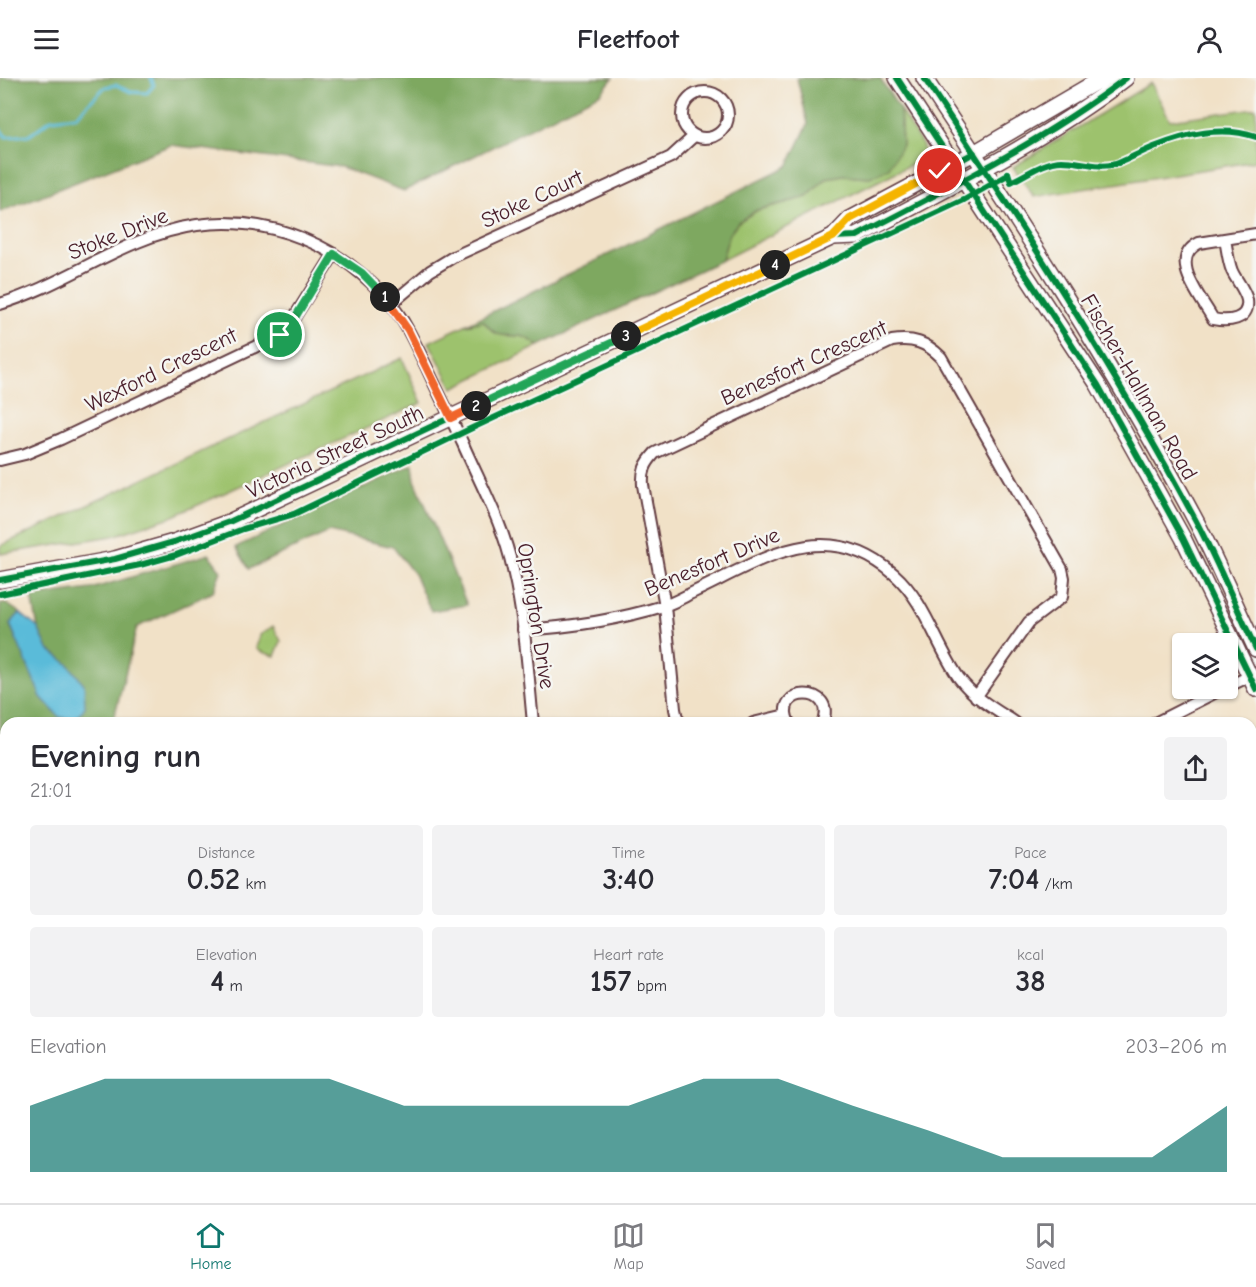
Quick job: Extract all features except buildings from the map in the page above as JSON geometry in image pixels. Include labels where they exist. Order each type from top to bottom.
[{"type":"main road","name":"Fischer-Hallman Road","points":[[897,78],[1098,385],[1183,538],[1253,682]]},
{"type":"main road","name":"Fischer-Hallman Road","points":[[924,78],[985,169],[1112,372],[1197,523],[1256,649]]},
{"type":"main road","name":"Victoria Street South","points":[[0,580],[115,558],[174,542],[229,522],[833,237],[850,219],[974,153],[1094,82],[1106,78]]},
{"type":"main road","name":"Victoria Street South","points":[[833,237],[857,236],[985,169],[1102,96],[1126,78]]},
{"type":"street","points":[[706,92],[721,97],[728,110],[727,126],[714,138],[694,136],[687,130],[682,118],[682,110],[686,101],[696,94],[706,92]]},
{"type":"street","name":"Stoke Court","points":[[391,304],[430,271],[453,257],[671,157],[694,136]]},
{"type":"street","name":"Stoke Drive","points":[[0,304],[25,297],[135,243],[196,225],[225,223],[260,225],[315,243],[362,273],[391,304],[408,330],[451,418]]},
{"type":"street","points":[[1225,239],[1231,268],[1247,299],[1246,309],[1241,316],[1226,322],[1213,319],[1185,268],[1184,258],[1191,247],[1199,243],[1256,234]]},
{"type":"street","name":"Wexford Crescent","points":[[0,460],[25,454],[61,439],[280,335],[288,329],[334,254]]},
{"type":"street","name":"Benesfort Crescent","points":[[677,717],[665,606],[642,473],[646,463],[655,453],[892,342],[903,339],[932,347],[941,357],[1062,569],[1064,578],[1062,597],[1029,622],[976,696]]},
{"type":"street","name":"Oprington Drive","points":[[451,418],[503,535],[513,570],[524,630],[532,717]]},
{"type":"street","name":"Benesfort Drive","points":[[524,630],[614,619],[665,606],[777,552],[807,545],[828,545],[865,555],[895,575],[918,604],[951,665],[976,696],[1007,717]]},
{"type":"street","points":[[1238,685],[1253,682]]},
{"type":"street","points":[[787,717],[786,708],[794,697],[810,694],[817,697],[824,707],[825,717]]},
{"type":"street","points":[[1167,717],[1204,699]]},
{"type":"green space","points":[[0,78],[613,78],[601,93],[404,191],[341,167],[171,145],[0,212]]},
{"type":"green space","points":[[797,78],[880,78],[900,110],[902,145],[889,168],[870,177],[843,175],[826,178],[807,197],[757,210],[738,222],[729,234],[722,260],[539,346],[520,336],[500,335],[484,321],[465,325],[788,166],[808,124]]},
{"type":"green space","points":[[1151,83],[1170,120],[1256,108],[1256,161],[1034,197],[1013,167]]},
{"type":"green space","points":[[900,110],[923,146],[924,158],[722,260],[729,234],[738,222],[758,210],[807,197],[826,178],[843,175],[870,177],[902,145]]},
{"type":"green space","points":[[484,321],[500,335],[520,336],[539,346],[453,388],[429,342],[465,325]]},
{"type":"green space","points":[[402,358],[422,403],[174,516],[113,536],[0,554],[0,546]]},
{"type":"green space","points":[[413,464],[415,480],[467,605],[431,611],[414,574],[393,547],[329,532],[249,569],[236,547]]},
{"type":"green space","points":[[209,554],[221,571],[213,592],[137,627],[114,717],[0,717],[0,604],[7,604],[20,613],[10,625],[17,640],[68,664],[48,649],[38,628],[32,597],[91,589]]},
{"type":"green space","points":[[273,626],[281,641],[275,656],[256,648],[260,635]]},
{"type":"water","points":[[20,613],[38,628],[48,649],[68,664],[84,684],[85,707],[77,717],[59,717],[41,697],[10,624]]},
{"type":"waterway","points":[[0,129],[6,137],[30,135],[51,119],[76,116],[105,87],[116,85],[131,92],[147,93],[154,85],[151,78]]},
{"type":"waterway","points":[[0,97],[0,116]]},
{"type":"cycle path","points":[[897,78],[1098,385],[1183,538],[1256,689]]},
{"type":"cycle path","points":[[924,78],[1031,241],[1132,407],[1196,521],[1256,649]]},
{"type":"cycle path","points":[[833,237],[857,236],[961,182],[1062,123],[1126,78]]},
{"type":"cycle path","points":[[1008,173],[1011,182],[1042,166],[1056,162],[1069,161],[1102,166],[1116,164],[1166,142],[1217,131],[1243,133],[1256,137]]},
{"type":"cycle path","points":[[0,580],[115,559],[174,542],[229,522],[833,237],[850,219],[974,153]]},
{"type":"cycle path","points":[[0,594],[140,565],[176,555],[243,529],[294,514],[470,429],[964,200],[1008,173]]},
{"type":"route","points":[[280,335],[288,329],[334,254],[362,273],[391,304],[408,330],[451,418],[833,237],[850,219],[940,171]]}]
